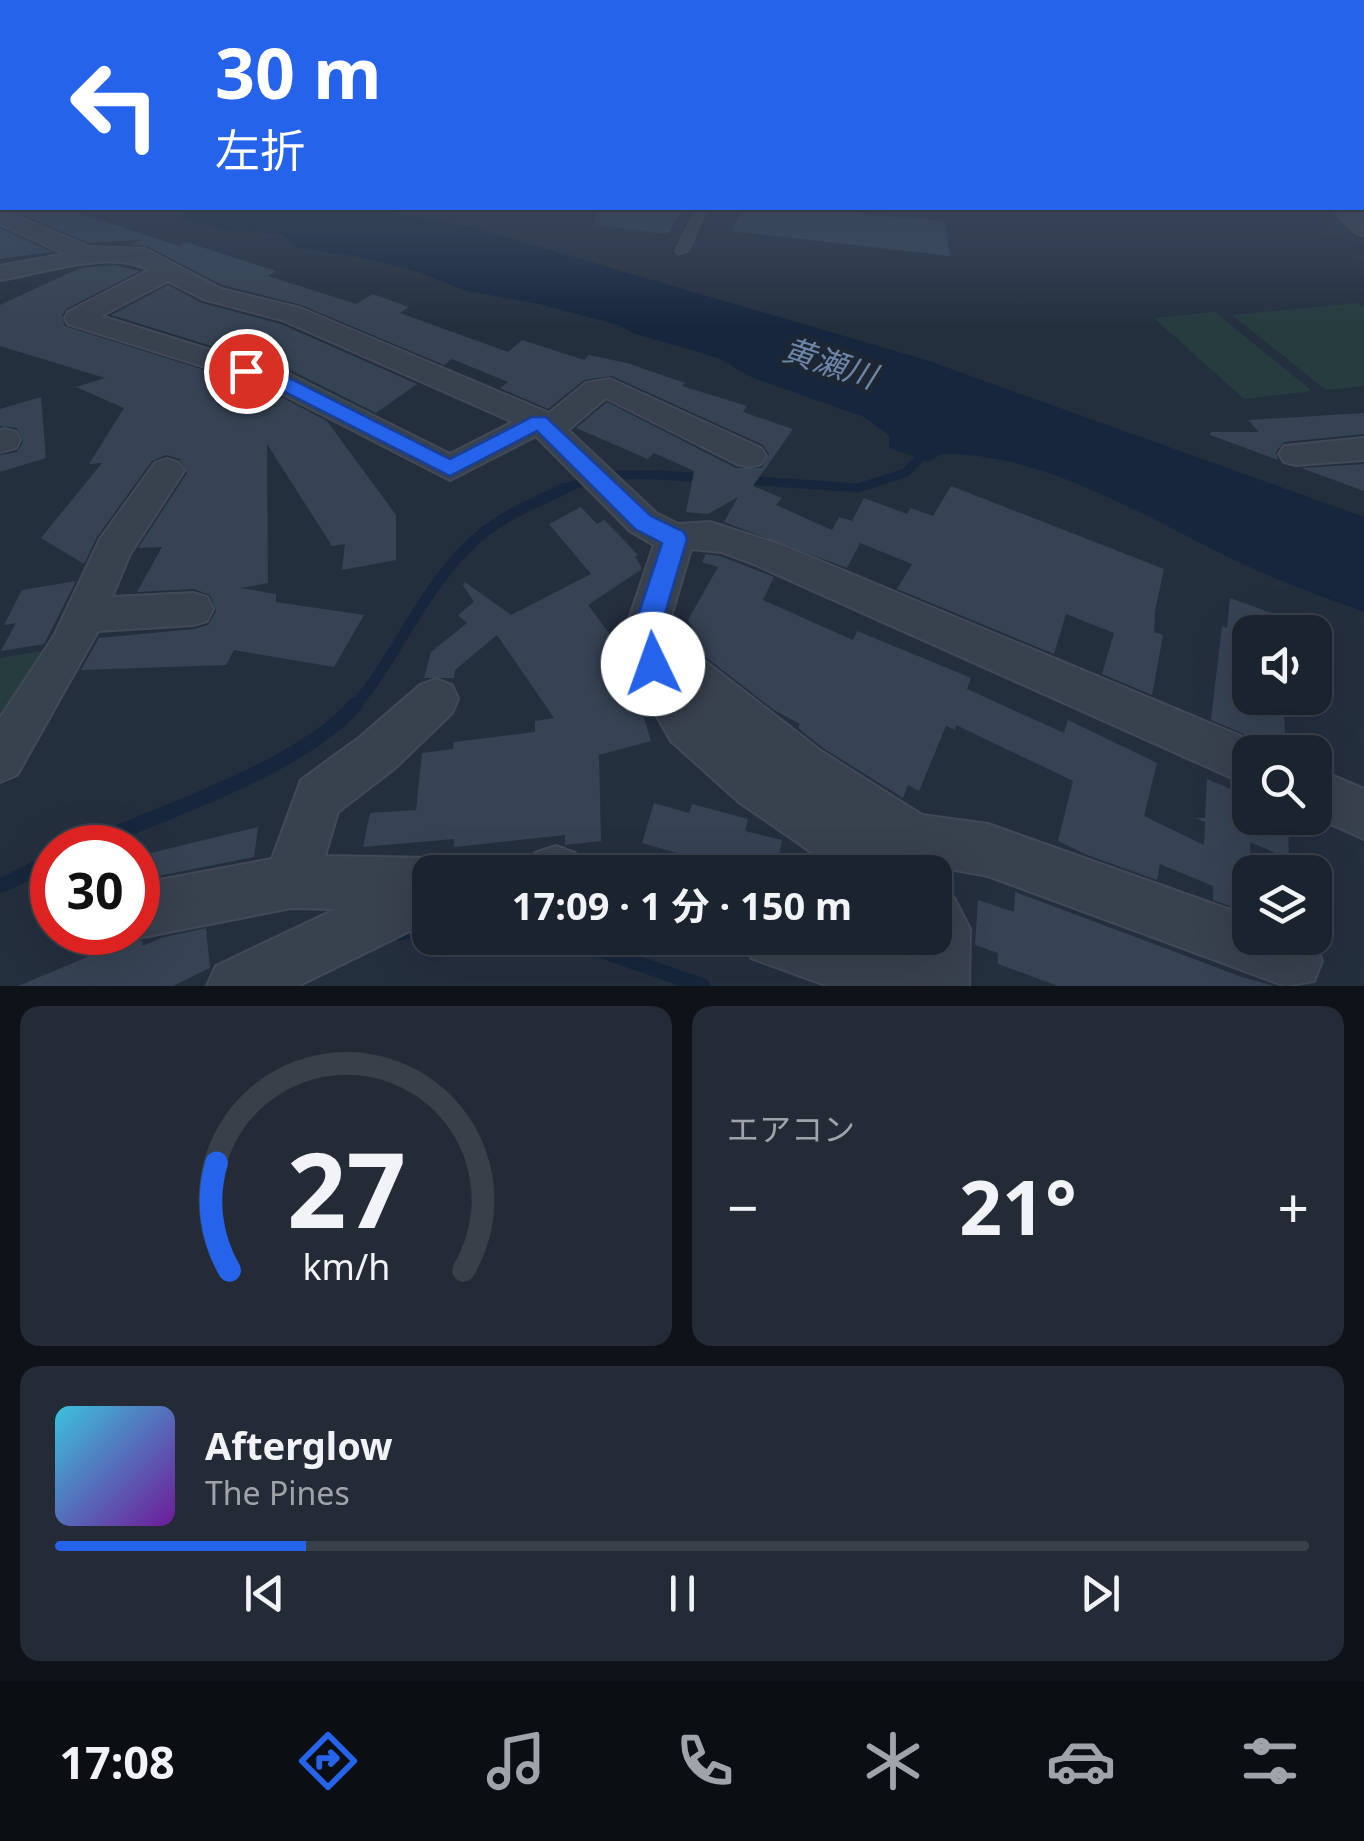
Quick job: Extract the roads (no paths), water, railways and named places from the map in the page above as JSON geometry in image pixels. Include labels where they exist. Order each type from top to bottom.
[{"type":"street","points":[[26,235],[76,258]]},
{"type":"street","points":[[0,273],[76,258],[137,254],[212,294],[290,314],[544,426],[643,522],[675,539],[688,534],[709,535],[769,554],[1232,755]]},
{"type":"street","points":[[0,294],[76,258]]},
{"type":"street","points":[[169,270],[78,318],[280,382],[450,468],[544,426],[597,390],[610,388],[749,456]]},
{"type":"street","points":[[1296,454],[1364,449]]},
{"type":"street","points":[[0,759],[70,647],[113,549],[167,471]]},
{"type":"street","points":[[675,539],[644,637],[653,664],[687,726],[756,785],[859,855]]},
{"type":"street","points":[[84,615],[193,610]]},
{"type":"street","points":[[653,664],[673,661],[804,766],[914,840],[988,850],[1294,960]]},
{"type":"street","points":[[291,882],[318,797],[376,753],[436,699]]},
{"type":"street","points":[[1332,800],[1364,814]]},
{"type":"street","points":[[160,907],[291,882],[412,885]]},
{"type":"street","points":[[236,986],[412,902]]},
{"type":"street","points":[[820,955],[910,986]]},
{"type":"street","points":[[940,986],[941,955]]},
{"type":"lane","points":[[682,251],[689,235]]},
{"type":"water","name":"黄瀬川","points":[[283,235],[498,235],[926,360],[1364,517],[1364,612],[1270,576],[1068,480],[983,457],[940,454],[930,462],[889,448],[889,435],[864,417],[751,377],[718,358],[633,333],[619,325],[539,304],[467,291],[418,272],[295,247]]},
{"type":"waterway","points":[[743,480],[858,488],[905,473],[928,450]]},
{"type":"waterway","points":[[560,491],[613,476],[706,478]]},
{"type":"waterway","points":[[353,708],[429,594],[463,552],[502,520],[565,488]]},
{"type":"waterway","points":[[137,825],[266,769],[331,728],[355,705]]},
{"type":"waterway","points":[[0,886],[30,872]]},
{"type":"waterway","points":[[401,933],[412,930]]},
{"type":"waterway","points":[[614,955],[703,986]]}]
